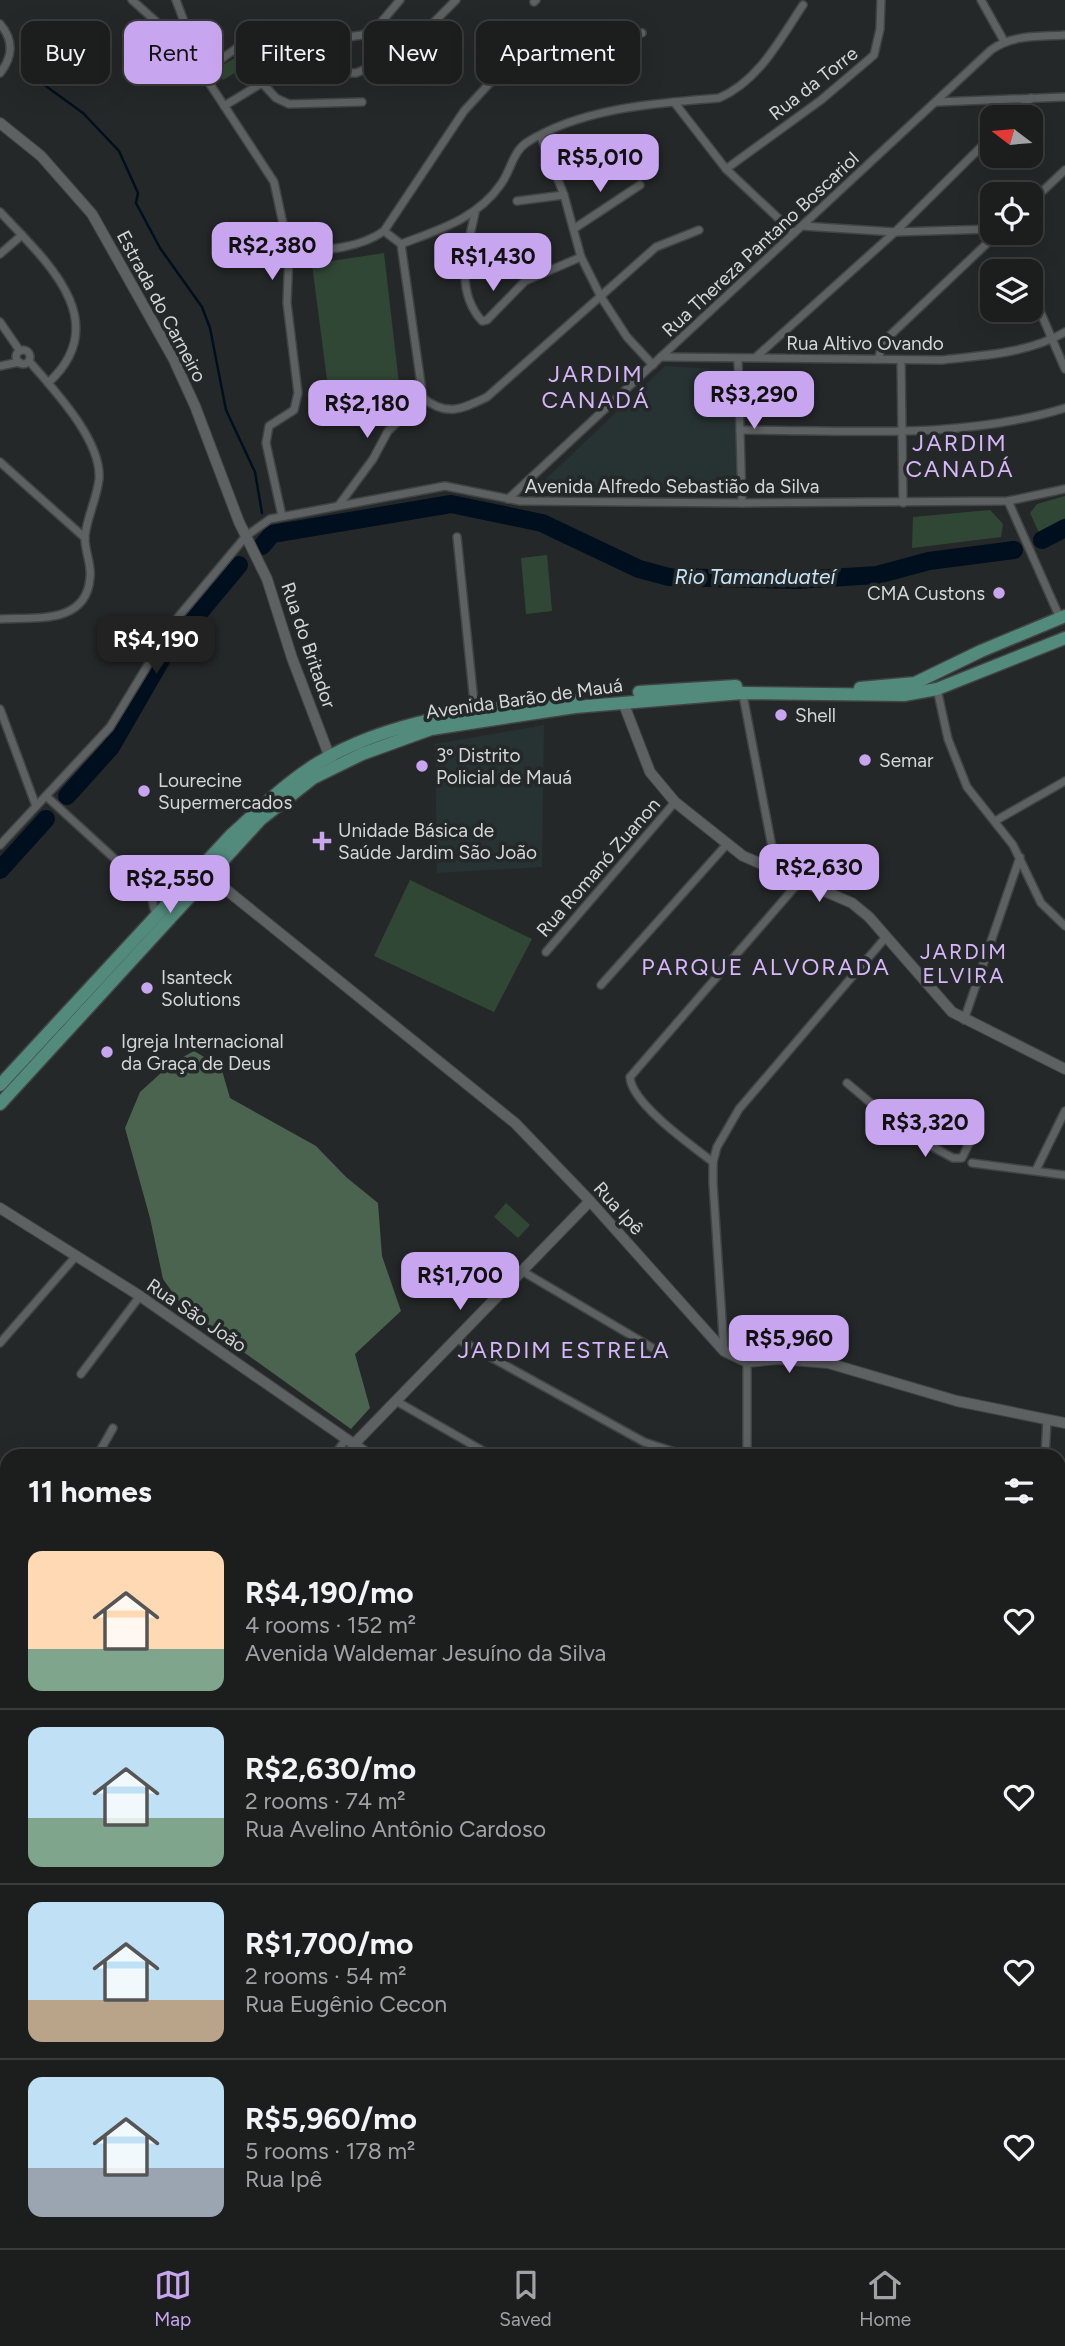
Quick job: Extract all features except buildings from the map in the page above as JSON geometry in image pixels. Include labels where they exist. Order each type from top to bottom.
[{"type":"main road","name":"Avenida Barão de Mauá","points":[[0,1084],[176,892],[270,798],[332,762],[404,727],[475,712],[622,698],[742,689],[873,688],[903,685],[933,675],[981,651],[1063,617]]},
{"type":"main road","name":"Avenida Barão de Mauá","points":[[742,689],[881,696],[937,689],[1065,638]]},
{"type":"main road","points":[[981,651],[980,661],[989,668]]},
{"type":"main road","name":"Avenida Barão de Mauá","points":[[0,1104],[208,875],[288,796],[332,762],[431,729],[622,698]]},
{"type":"main road","points":[[208,875],[231,835]]},
{"type":"street","points":[[132,0],[156,21]]},
{"type":"street","points":[[176,0],[184,21]]},
{"type":"street","points":[[350,37],[362,35],[377,27],[400,0]]},
{"type":"street","points":[[350,73],[371,67],[419,37],[456,0]]},
{"type":"street","name":"Rua da Torre","points":[[726,169],[821,100],[874,55],[881,17],[881,0]]},
{"type":"street","points":[[981,0],[1004,41],[1065,35]]},
{"type":"street","points":[[401,244],[475,213],[501,184],[524,144],[541,136],[616,110],[719,97],[734,91],[762,64],[803,5]]},
{"type":"street","points":[[0,73],[11,50],[10,39],[3,27]]},
{"type":"street","points":[[289,252],[336,249],[374,238],[384,231],[464,111],[499,73],[544,40],[593,33],[642,33]]},
{"type":"street","name":"Rua Thereza Pantano Boscariol","points":[[508,499],[1004,41]]},
{"type":"street","points":[[209,84],[274,182],[289,252],[287,303],[297,404],[294,410],[269,426],[266,443],[282,516]]},
{"type":"street","points":[[223,106],[260,84]]},
{"type":"street","points":[[263,84],[276,98],[289,104],[362,102]]},
{"type":"street","points":[[937,102],[1065,97]]},
{"type":"street","points":[[1024,105],[1031,98]]},
{"type":"street","points":[[674,102],[726,169],[793,233]]},
{"type":"street","name":"Estrada do Carneiro","points":[[0,123],[41,156],[92,214],[173,358],[246,536]]},
{"type":"street","points":[[541,136],[575,228],[581,257],[601,298],[627,337],[653,365]]},
{"type":"street","points":[[755,358],[895,232],[980,148]]},
{"type":"street","points":[[1043,191],[1065,170]]},
{"type":"street","points":[[575,228],[640,184]]},
{"type":"street","points":[[517,201],[564,195]]},
{"type":"street","points":[[0,212],[58,276],[71,299],[75,317],[72,351],[66,365],[47,383]]},
{"type":"street","points":[[475,213],[464,279],[468,297],[482,321],[525,281],[581,257]]},
{"type":"street","points":[[802,226],[895,232],[980,229]]},
{"type":"street","points":[[423,398],[446,412],[458,411],[487,397],[656,247],[699,230]]},
{"type":"street","points":[[384,231],[401,244],[423,398]]},
{"type":"street","points":[[0,254],[22,235]]},
{"type":"street","points":[[878,359],[884,341],[985,245]]},
{"type":"street","points":[[1043,317],[1065,369]]},
{"type":"street","points":[[0,321],[20,351],[29,353],[29,361],[88,438],[98,465],[99,478],[85,538],[90,578],[84,601],[59,616],[0,620]]},
{"type":"street","name":"Rua Altivo Ovando","points":[[661,357],[901,360],[980,356],[1053,339],[1065,332]]},
{"type":"street","points":[[19,362],[16,356],[20,351]]},
{"type":"street","points":[[738,360],[742,503]]},
{"type":"street","points":[[901,360],[904,503]]},
{"type":"street","points":[[0,366],[29,361]]},
{"type":"street","points":[[339,505],[373,459],[388,431],[423,398]]},
{"type":"street","points":[[740,430],[982,427],[1026,420],[1065,408]]},
{"type":"street","points":[[0,462],[85,538]]},
{"type":"street","name":"Avenida Alfredo Sebastião da Silva","points":[[0,845],[110,727],[174,622],[246,536],[270,519],[445,486],[508,499],[742,503],[1008,501],[1065,489]]},
{"type":"street","points":[[1008,501],[1063,617]]},
{"type":"street","name":"Rua do Britador","points":[[246,536],[267,579],[292,657],[332,762]]},
{"type":"street","points":[[457,537],[475,712]]},
{"type":"street","points":[[742,689],[777,873]]},
{"type":"street","points":[[937,689],[958,769],[976,802],[995,821],[1020,857],[1041,903],[1065,926]]},
{"type":"street","points":[[622,698],[650,772],[675,802],[727,844],[777,873],[852,903],[886,937],[942,1002],[964,1021],[1065,1069]]},
{"type":"street","points":[[0,709],[36,806]]},
{"type":"street","points":[[995,821],[1065,781]]},
{"type":"street","points":[[46,796],[150,891],[156,916],[152,936]]},
{"type":"street","name":"Rua Romanó Zuanon","points":[[546,952],[675,802]]},
{"type":"street","points":[[601,985],[727,844]]},
{"type":"street","points":[[964,1021],[1020,857]]},
{"type":"street","name":"Rua Ipê","points":[[208,875],[514,1122],[590,1201],[724,1351],[747,1362]]},
{"type":"street","points":[[713,1163],[673,1131],[635,1093],[631,1077],[800,881]]},
{"type":"street","points":[[150,891],[176,892]]},
{"type":"street","points":[[724,1351],[713,1163],[722,1136],[738,1109],[886,937]]},
{"type":"street","points":[[847,1083],[904,1131],[953,1158],[962,1158],[975,1131],[971,1122]]},
{"type":"street","points":[[1036,1170],[1065,1111]]},
{"type":"street","points":[[972,1163],[1065,1175]]},
{"type":"street","points":[[342,1449],[396,1401],[590,1201]]},
{"type":"street","name":"Rua São João","points":[[0,1208],[139,1296],[360,1449]]},
{"type":"street","points":[[0,1343],[76,1256]]},
{"type":"street","points":[[522,1271],[661,1353]]},
{"type":"street","points":[[80,1374],[139,1296]]},
{"type":"street","points":[[456,1338],[644,1442],[666,1449]]},
{"type":"street","points":[[747,1449],[747,1362],[779,1359],[828,1363],[957,1401],[1065,1423]]},
{"type":"street","points":[[396,1401],[480,1449]]},
{"type":"street","points":[[1045,1449],[1047,1420]]},
{"type":"street","points":[[101,1449],[113,1429]]},
{"type":"shaded area","points":[[665,366],[734,370],[737,493],[531,493]]},
{"type":"shaded area","points":[[544,725],[542,867],[437,873],[435,744]]},
{"type":"green space","points":[[236,57],[236,72],[223,80],[222,65]]},
{"type":"green space","points":[[384,253],[399,384],[329,395],[312,264]]},
{"type":"green space","points":[[1065,496],[1065,518],[1040,535],[1030,513],[1037,504]]},
{"type":"green space","points":[[990,510],[1003,524],[1001,537],[912,548],[913,517]]},
{"type":"green space","points":[[547,555],[552,611],[526,614],[521,558]]},
{"type":"green space","points":[[410,880],[532,939],[494,1012],[374,956]]},
{"type":"green space","points":[[194,1051],[221,1067],[230,1098],[316,1146],[346,1177],[378,1203],[382,1256],[401,1311],[355,1354],[370,1408],[351,1429],[185,1310],[163,1279],[150,1218],[125,1128],[140,1092],[172,1063]]},
{"type":"green space","points":[[506,1203],[530,1225],[518,1238],[494,1217]]},
{"type":"waterway","points":[[43,84],[83,113],[119,151],[138,193],[136,203],[160,248],[202,307],[210,328],[226,410],[255,472],[262,513]]},
{"type":"waterway","name":"Rio Tamanduateí","points":[[262,546],[272,534],[451,504],[542,523],[639,569],[669,577],[797,580],[877,575],[929,561],[1014,550]]},
{"type":"waterway","name":"Rio Tamanduateí","points":[[1042,540],[1065,528]]},
{"type":"waterway","name":"Rio Tamanduateí","points":[[67,796],[111,747],[164,655],[239,565]]},
{"type":"waterway","name":"Rio Tamanduateí","points":[[0,870],[46,819]]},
{"type":"place","name":"CMA Custons","points":[[999,593]]},
{"type":"place","name":"Shell","points":[[781,715]]},
{"type":"place","name":"Semar","points":[[865,760]]},
{"type":"place","name":"3º Distrito Policial de Mauá","points":[[422,766]]},
{"type":"place","name":"Lourecine Supermercados","points":[[144,791]]},
{"type":"place","name":"Unidade Básica de Saúde Jardim São João","points":[[322,841]]},
{"type":"place","name":"Isanteck Solutions","points":[[147,988]]},
{"type":"place","name":"Igreja Internacional da Graça de Deus","points":[[107,1052]]},
{"type":"district","name":"JARDIM CANADÁ","points":[[596,387]]},
{"type":"district","name":"JARDIM CANADÁ","points":[[960,456]]},
{"type":"district","name":"JARDIM ELVIRA","points":[[964,964]]},
{"type":"district","name":"PARQUE ALVORADA","points":[[766,967]]},
{"type":"district","name":"JARDIM ESTRELA","points":[[564,1350]]}]
